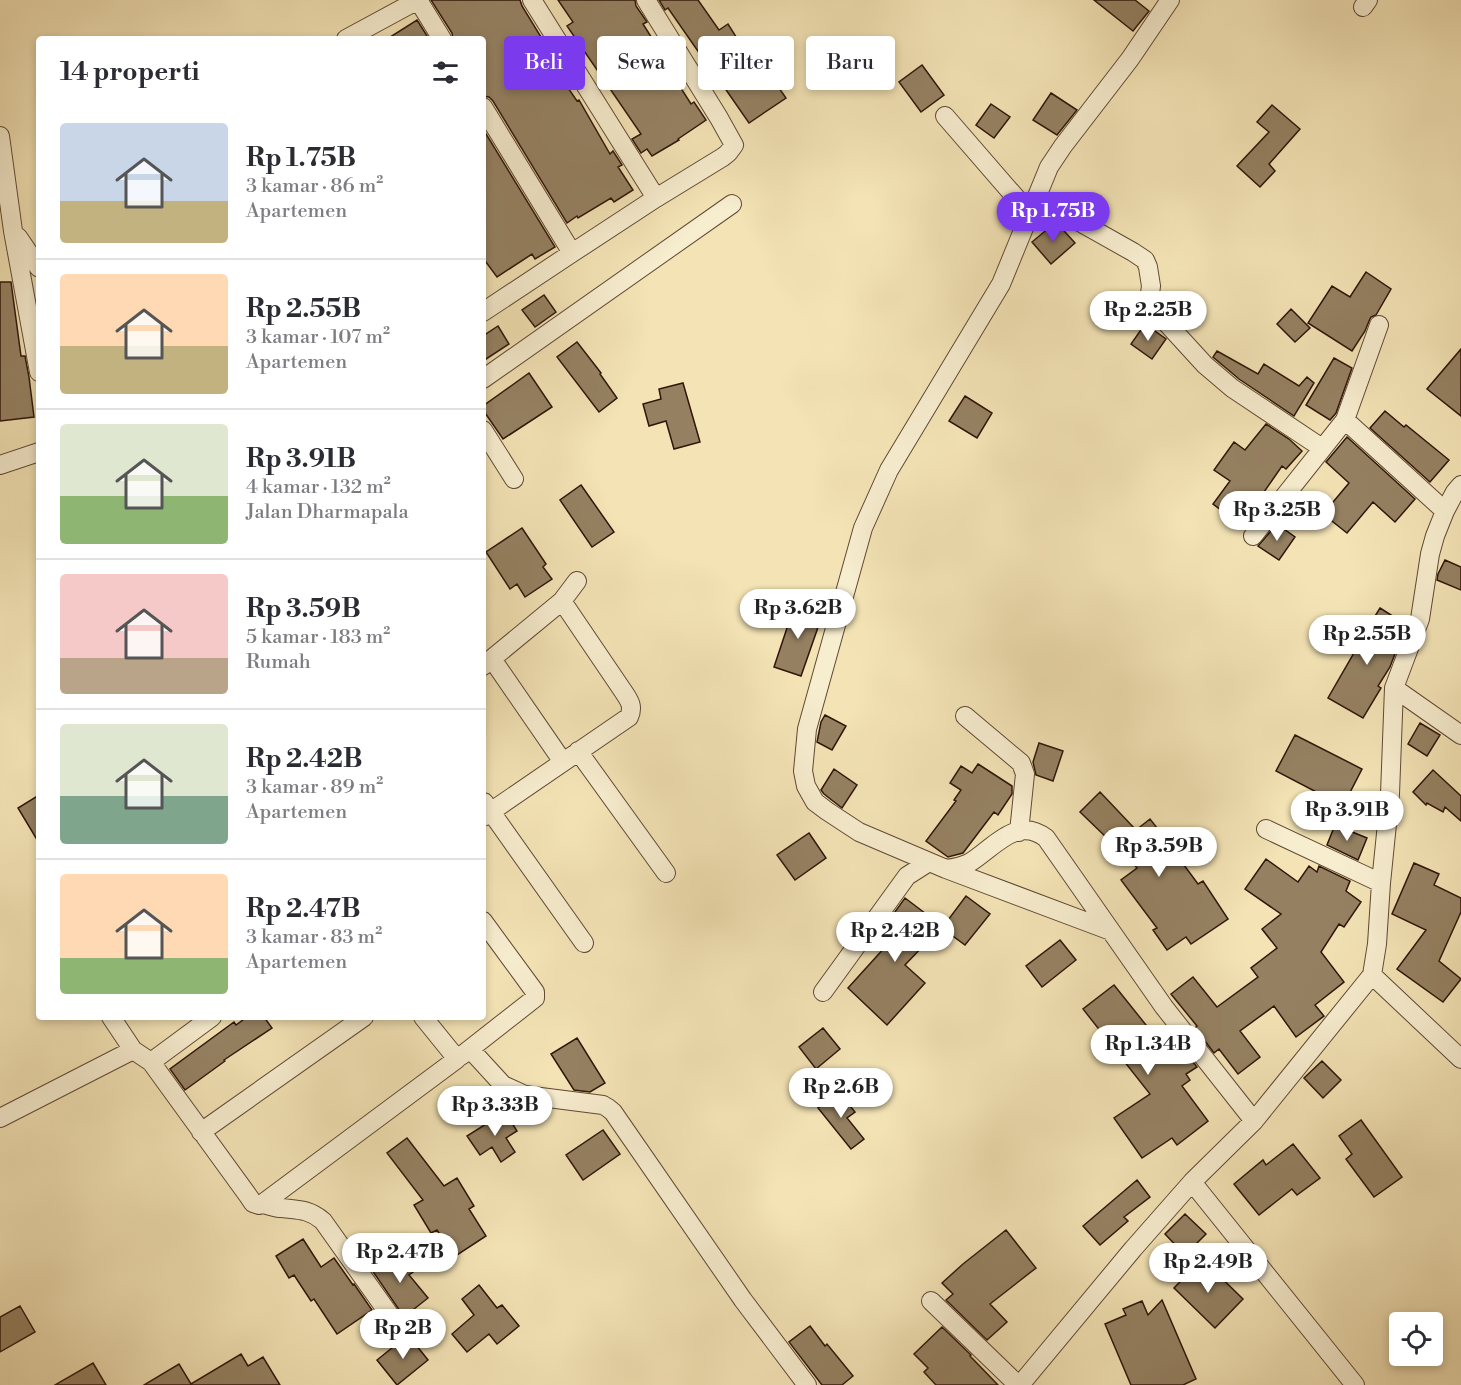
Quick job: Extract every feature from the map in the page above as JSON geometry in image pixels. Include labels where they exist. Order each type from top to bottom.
[{"type":"street","points":[[352,36],[419,0],[440,36]]},
{"type":"street","points":[[532,0],[656,198]]},
{"type":"street","points":[[486,311],[656,198],[723,157],[734,145],[646,0]]},
{"type":"street","points":[[1111,931],[946,869],[859,832],[815,802],[806,786],[803,771],[807,729],[862,528],[889,470],[1001,284],[1049,167],[1130,59],[1170,0]]},
{"type":"street","points":[[486,112],[572,253]]},
{"type":"street","points":[[945,116],[1034,206],[1133,252],[1145,260],[1150,273],[1149,301],[1154,311],[1205,365],[1232,388],[1322,448]]},
{"type":"street","points":[[0,136],[13,231],[36,356]]},
{"type":"street","points":[[486,377],[732,204]]},
{"type":"street","points":[[13,231],[36,264]]},
{"type":"street","points":[[1253,536],[1345,420],[1379,325]]},
{"type":"street","points":[[1345,420],[1445,511]]},
{"type":"street","points":[[486,435],[514,479]]},
{"type":"street","points":[[0,465],[36,453]]},
{"type":"street","points":[[931,1301],[1019,1385],[1192,1182],[1254,1121],[1372,975],[1377,944],[1390,794],[1394,688],[1420,619],[1430,554],[1445,511],[1461,485]]},
{"type":"street","points":[[563,762],[488,663],[562,601],[577,581]]},
{"type":"street","points":[[486,809],[563,762],[629,717],[632,711],[632,705],[562,601]]},
{"type":"street","points":[[1394,688],[1461,735]]},
{"type":"street","points":[[965,716],[1021,763],[1025,774],[1019,832]]},
{"type":"street","points":[[579,751],[666,873]]},
{"type":"street","points":[[486,811],[584,943]]},
{"type":"street","points":[[1266,829],[1381,883]]},
{"type":"street","points":[[946,869],[967,864],[1008,834],[1030,830],[1040,833],[1046,838],[1164,1007],[1254,1121]]},
{"type":"street","points":[[823,992],[907,876],[929,862]]},
{"type":"street","points":[[262,1204],[464,1054],[535,998],[535,992],[486,925]]},
{"type":"street","points":[[1372,975],[1461,1059]]},
{"type":"street","points":[[113,1020],[133,1050],[151,1062],[254,1203],[308,1211],[316,1215],[394,1321]]},
{"type":"street","points":[[151,1062],[208,1020]]},
{"type":"street","points":[[201,1132],[360,1020]]},
{"type":"street","points":[[426,1020],[503,1085],[525,1095],[603,1105],[609,1108],[737,1291],[807,1385]]},
{"type":"street","points":[[0,1119],[133,1050]]},
{"type":"street","points":[[1192,1182],[1355,1385]]},
{"type":"building","points":[[431,0],[520,0],[540,36],[504,36],[504,90],[569,90],[577,101],[579,100],[610,154],[613,151],[622,165],[618,167],[633,190],[614,202],[611,198],[567,223],[493,101],[486,96],[486,36],[452,36]]},
{"type":"building","points":[[558,0],[635,0],[636,6],[647,22],[643,24],[651,36],[597,36],[597,70],[585,52],[585,36],[574,36],[567,26],[573,22]]},
{"type":"building","points":[[659,0],[698,0],[719,30],[728,24],[736,36],[698,36],[698,51],[668,8],[665,10]]},
{"type":"building","points":[[1094,0],[1135,0],[1149,11],[1133,31]]},
{"type":"building","points":[[417,20],[427,36],[392,36]]},
{"type":"building","points":[[922,65],[944,95],[921,112],[899,82]]},
{"type":"building","points":[[611,90],[682,90],[691,104],[694,102],[706,120],[652,156],[647,149],[641,153],[632,139],[641,134]]},
{"type":"building","points":[[726,90],[780,90],[786,98],[749,123]]},
{"type":"building","points":[[1051,93],[1077,110],[1057,135],[1033,120]]},
{"type":"building","points":[[991,104],[1010,117],[994,138],[976,125]]},
{"type":"building","points":[[1272,105],[1300,129],[1269,164],[1275,171],[1260,187],[1237,166],[1269,132],[1257,122]]},
{"type":"building","points":[[486,134],[555,247],[535,259],[532,254],[497,277],[486,262]]},
{"type":"building","points":[[1056,222],[1075,243],[1051,264],[1032,242]]},
{"type":"building","points":[[1366,272],[1391,289],[1376,315],[1371,317],[1352,351],[1308,323],[1332,286],[1350,297]]},
{"type":"building","points":[[0,282],[11,282],[21,356],[25,356],[34,417],[0,421]]},
{"type":"building","points":[[544,295],[556,312],[535,327],[522,310]]},
{"type":"building","points":[[1291,309],[1310,328],[1295,342],[1277,324]]},
{"type":"building","points":[[1145,324],[1166,339],[1152,359],[1131,344]]},
{"type":"building","points":[[498,326],[509,344],[486,359],[486,334]]},
{"type":"building","points":[[577,342],[617,398],[599,412],[557,357]]},
{"type":"building","points":[[1461,349],[1461,416],[1427,389]]},
{"type":"building","points":[[1217,351],[1258,374],[1264,364],[1299,386],[1307,377],[1314,383],[1294,416],[1239,379],[1213,357]]},
{"type":"building","points":[[1334,358],[1352,368],[1336,413],[1330,420],[1306,405]]},
{"type":"building","points":[[529,373],[552,407],[503,439],[486,414],[486,404]]},
{"type":"building","points":[[683,383],[700,442],[674,449],[666,421],[649,426],[643,404],[661,399],[659,389]]},
{"type":"building","points":[[965,396],[992,413],[977,438],[949,421]]},
{"type":"building","points":[[1385,411],[1449,460],[1430,482],[1370,428]]},
{"type":"building","points":[[1266,424],[1289,439],[1302,451],[1286,469],[1282,466],[1253,508],[1258,512],[1245,528],[1213,504],[1230,481],[1214,470],[1234,442],[1245,450]]},
{"type":"building","points":[[1347,437],[1415,499],[1395,522],[1373,502],[1347,533],[1323,514],[1349,483],[1326,462]]},
{"type":"building","points":[[581,485],[614,532],[592,547],[560,500]]},
{"type":"building","points":[[1277,524],[1295,537],[1279,560],[1258,546]]},
{"type":"building","points":[[522,528],[546,564],[543,567],[552,579],[525,597],[517,584],[510,589],[486,552]]},
{"type":"building","points":[[1445,560],[1461,567],[1461,590],[1437,580]]},
{"type":"building","points":[[795,604],[823,613],[801,676],[774,667]]},
{"type":"building","points":[[1380,608],[1402,622],[1387,645],[1396,651],[1390,667],[1378,686],[1381,688],[1363,718],[1328,698]]},
{"type":"building","points":[[825,715],[846,726],[832,750],[817,742],[821,722]]},
{"type":"building","points":[[1420,723],[1440,735],[1427,756],[1408,744]]},
{"type":"building","points":[[1295,735],[1362,769],[1343,806],[1276,771]]},
{"type":"building","points":[[1039,743],[1063,751],[1053,781],[1036,775],[1033,762]]},
{"type":"building","points":[[978,764],[1012,786],[1012,794],[998,815],[994,812],[963,853],[948,857],[926,841],[956,801],[954,800],[961,790],[950,783],[961,766],[972,773]]},
{"type":"building","points":[[834,769],[857,785],[842,808],[821,790]]},
{"type":"building","points":[[1433,770],[1461,796],[1461,821],[1445,807],[1443,812],[1427,803],[1426,805],[1413,792]]},
{"type":"building","points":[[1100,792],[1136,830],[1150,819],[1198,884],[1203,881],[1228,919],[1191,944],[1186,937],[1167,950],[1153,930],[1157,928],[1121,880],[1137,868],[1111,836],[1108,839],[1080,812]]},
{"type":"building","points":[[36,797],[36,838],[18,808]]},
{"type":"building","points":[[1335,825],[1367,838],[1358,860],[1327,845]]},
{"type":"building","points":[[809,833],[826,858],[795,880],[777,855]]},
{"type":"building","points":[[1266,859],[1298,882],[1309,866],[1317,872],[1319,866],[1350,881],[1346,891],[1361,902],[1344,927],[1339,924],[1321,952],[1344,982],[1315,1005],[1324,1016],[1296,1037],[1274,1006],[1240,1031],[1260,1057],[1238,1074],[1219,1049],[1214,1053],[1195,1028],[1197,1026],[1171,994],[1193,977],[1217,1007],[1258,977],[1251,968],[1277,948],[1262,929],[1281,914],[1245,889]]},
{"type":"building","points":[[1414,863],[1439,874],[1434,885],[1461,898],[1461,912],[1439,961],[1461,979],[1443,1002],[1397,969],[1426,930],[1392,914]]},
{"type":"building","points":[[966,896],[990,914],[965,945],[942,928]]},
{"type":"building","points":[[905,898],[942,926],[905,965],[925,983],[887,1025],[848,988],[886,946],[876,938]]},
{"type":"building","points":[[1060,940],[1076,960],[1042,987],[1026,966]]},
{"type":"building","points":[[1114,985],[1166,1050],[1177,1042],[1197,1067],[1186,1074],[1190,1080],[1182,1086],[1208,1121],[1177,1145],[1172,1138],[1142,1158],[1114,1118],[1150,1094],[1083,1009]]},
{"type":"building","points":[[243,1020],[266,1020],[272,1028],[185,1090],[170,1069],[234,1022],[236,1025]]},
{"type":"building","points":[[823,1028],[840,1049],[816,1069],[799,1047]]},
{"type":"building","points":[[577,1038],[605,1083],[590,1092],[574,1090],[551,1054]]},
{"type":"building","points":[[1322,1061],[1341,1080],[1323,1098],[1304,1078]]},
{"type":"building","points":[[839,1092],[855,1112],[847,1118],[864,1139],[851,1149],[818,1108]]},
{"type":"building","points":[[505,1112],[517,1131],[506,1138],[515,1152],[501,1162],[492,1147],[480,1155],[467,1136]]},
{"type":"building","points":[[1361,1120],[1402,1177],[1374,1197],[1346,1159],[1352,1154],[1339,1136]]},
{"type":"building","points":[[603,1130],[620,1154],[583,1180],[566,1155]]},
{"type":"building","points":[[407,1138],[444,1186],[457,1178],[474,1206],[469,1209],[486,1236],[454,1257],[437,1230],[431,1233],[414,1205],[423,1200],[387,1153]]},
{"type":"building","points":[[1293,1144],[1320,1178],[1297,1195],[1292,1189],[1259,1215],[1234,1184],[1263,1160],[1266,1165]]},
{"type":"building","points":[[1137,1180],[1150,1197],[1124,1217],[1128,1221],[1100,1245],[1083,1226]]},
{"type":"building","points":[[1185,1214],[1206,1234],[1185,1255],[1165,1234]]},
{"type":"building","points":[[1006,1230],[1036,1268],[990,1304],[1007,1322],[987,1340],[946,1300],[953,1294],[942,1283]]},
{"type":"building","points":[[303,1239],[321,1267],[334,1258],[372,1310],[337,1334],[314,1299],[311,1301],[294,1275],[289,1278],[276,1256]]},
{"type":"building","points":[[397,1251],[413,1272],[409,1275],[428,1298],[404,1317],[372,1270]]},
{"type":"building","points":[[1202,1259],[1243,1299],[1215,1328],[1174,1288]]},
{"type":"building","points":[[479,1285],[497,1308],[502,1305],[519,1326],[497,1344],[489,1334],[467,1352],[452,1334],[474,1315],[462,1299]]},
{"type":"building","points":[[1162,1300],[1196,1379],[1183,1385],[1131,1385],[1105,1324],[1126,1315],[1123,1309],[1142,1301],[1148,1315]]},
{"type":"building","points":[[20,1306],[35,1332],[0,1352],[0,1317]]},
{"type":"building","points":[[810,1326],[853,1376],[842,1385],[822,1385],[789,1342]]},
{"type":"building","points":[[942,1327],[998,1385],[936,1385],[924,1372],[928,1368],[914,1354]]},
{"type":"building","points":[[408,1335],[428,1360],[397,1385],[377,1360]]},
{"type":"building","points":[[241,1354],[248,1366],[263,1357],[280,1385],[144,1385],[179,1364],[191,1384]]},
{"type":"building","points":[[93,1363],[106,1385],[55,1385]]}]
